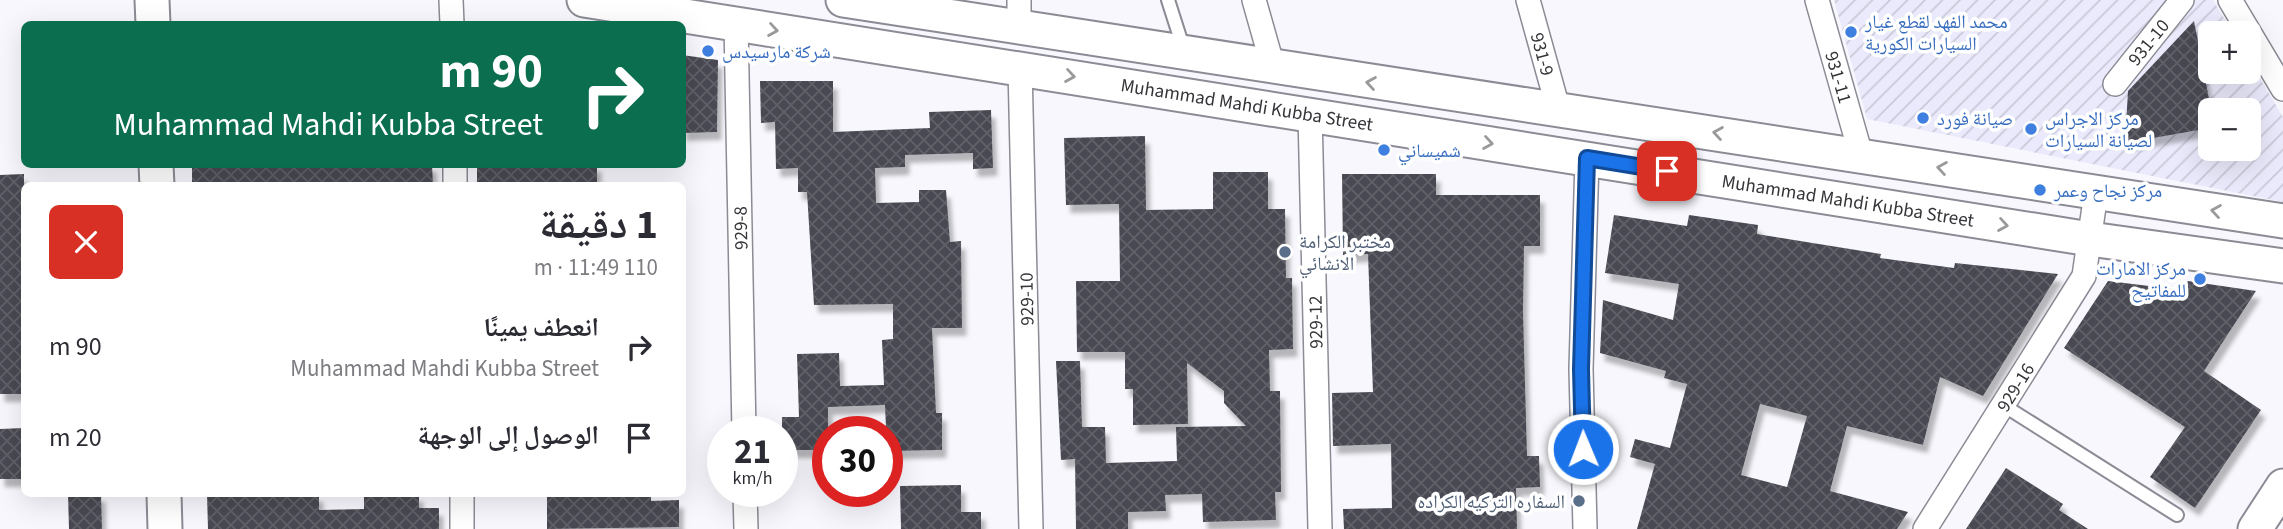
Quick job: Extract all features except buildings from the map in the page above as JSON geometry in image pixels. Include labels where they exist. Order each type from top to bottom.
[{"type":"street","points":[[152,0],[153,21]]},
{"type":"street","points":[[451,0],[452,21]]},
{"type":"street","name":"Muhammad Mahdi Kubba Street","points":[[584,0],[2090,239],[2283,266]]},
{"type":"street","name":"Muhammad Mahdi Kubba Street","points":[[843,0],[1019,14],[1185,53],[2283,221]]},
{"type":"street","points":[[1254,0],[1273,67]]},
{"type":"street","name":"931-9","points":[[1528,0],[1558,108]]},
{"type":"street","name":"931-11","points":[[1817,0],[1861,155]]},
{"type":"street","name":"931-10","points":[[2115,84],[2182,0]]},
{"type":"street","points":[[2230,0],[2283,89]]},
{"type":"street","name":"929-8","points":[[736,24],[744,416]]},
{"type":"street","name":"929-10","points":[[1020,68],[1031,529]]},
{"type":"street","points":[[1392,128],[1408,89]]},
{"type":"street","name":"929-12","points":[[1310,114],[1320,529]]},
{"type":"street","points":[[1584,529],[1581,369],[1587,158]]},
{"type":"street","name":"929-16","points":[[1925,529],[2084,276],[2096,193]]},
{"type":"street","points":[[2255,529],[2283,486]]},
{"type":"street","points":[[164,497],[165,529]]},
{"type":"street","points":[[462,497],[463,529]]},
{"type":"street","points":[[745,507],[746,529]]},
{"type":"lane","points":[[1168,0],[1185,53]]},
{"type":"lane","points":[[2003,405],[2177,515]]},
{"type":"shaded area","points":[[1834,0],[2213,0],[2226,21],[2198,21],[2198,84],[2261,84],[2261,80],[2283,117],[2283,202],[1867,119]]},
{"type":"place","name":"محمد الفهد لقطع غيار السيارات الكورية","points":[[1851,32]]},
{"type":"place","name":"شركة مارسيدس","points":[[708,51]]},
{"type":"place","name":"صيانة فورد","points":[[1923,118]]},
{"type":"place","name":"مركز الاجراس لصيانة السيارات","points":[[2031,129]]},
{"type":"place","name":"شميساني","points":[[1384,150]]},
{"type":"place","name":"مركز نجاح وعمر","points":[[2040,190]]},
{"type":"place","name":"مختبر الكرامة الانشائي","points":[[1285,252]]},
{"type":"place","name":"مركز الامارات للمفاتيح","points":[[2200,279]]},
{"type":"place","name":"السفاره التركيه الكراده","points":[[1579,501]]},
{"type":"route","points":[[1583,449],[1581,369],[1587,158],[1667,171]]}]
